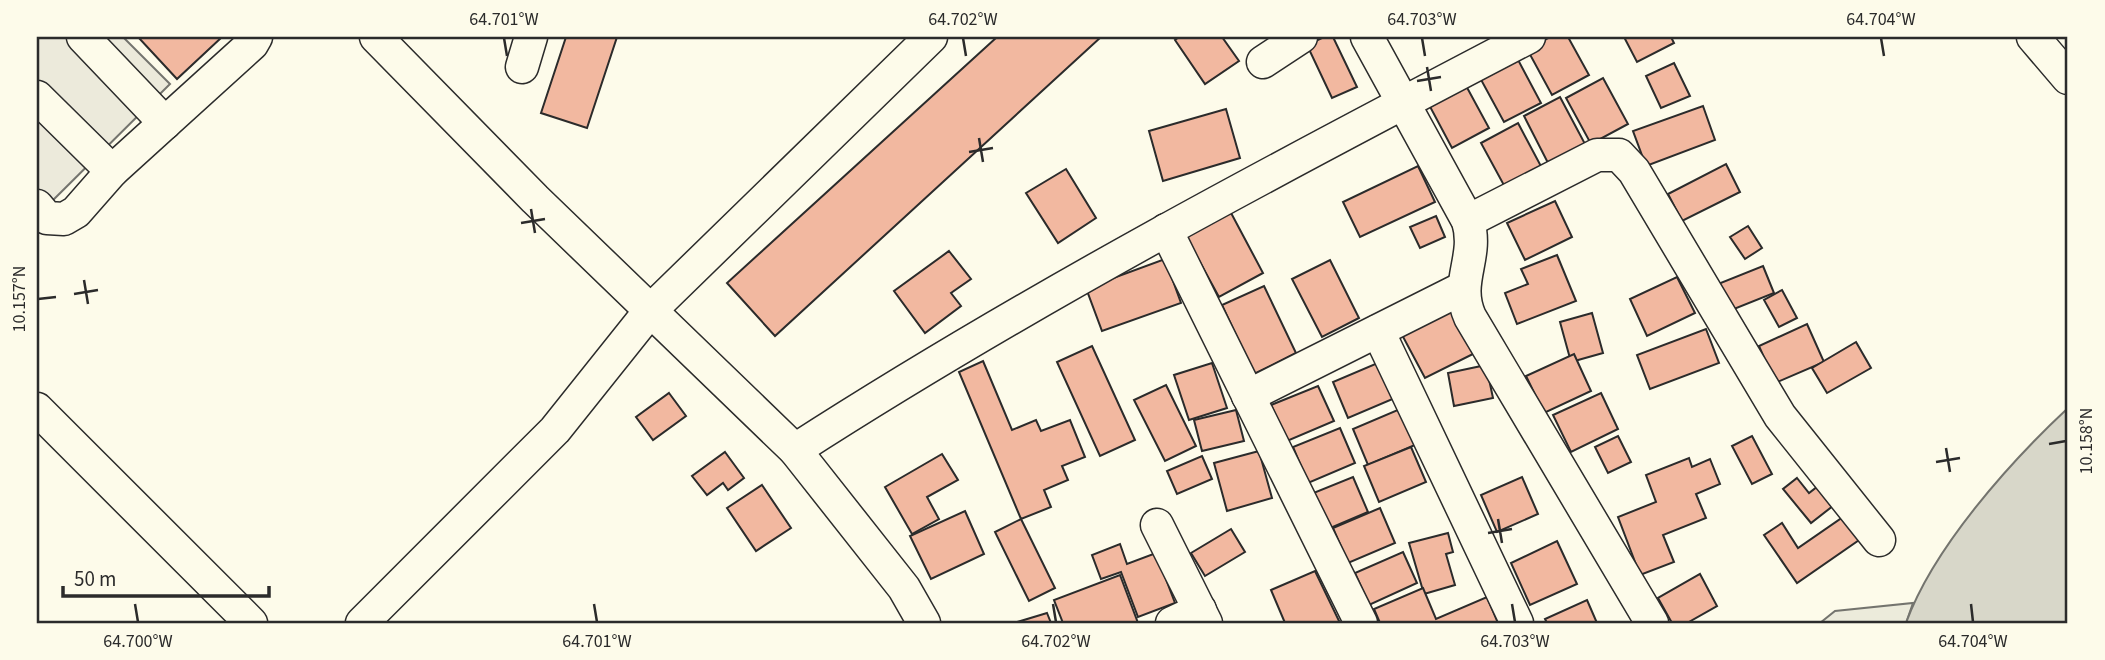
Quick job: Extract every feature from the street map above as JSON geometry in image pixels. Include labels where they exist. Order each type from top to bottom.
[{"type":"street","points":[[83,37],[165,123]]},
{"type":"street","points":[[37,206],[47,218],[64,219],[76,212],[112,171],[252,44],[256,37]]},
{"type":"street","points":[[376,37],[650,311],[794,450],[879,556],[924,623]]},
{"type":"street","points":[[522,67],[531,37]]},
{"type":"street","points":[[362,623],[555,430],[650,311],[931,37]]},
{"type":"street","points":[[1264,62],[1301,37]]},
{"type":"street","points":[[1367,37],[1468,221],[1473,248],[1462,288],[1471,317],[1652,623]]},
{"type":"street","points":[[794,450],[858,409],[1166,230],[1529,37]]},
{"type":"street","points":[[2033,37],[2068,78]]},
{"type":"street","points":[[37,97],[112,171]]},
{"type":"street","points":[[1468,221],[1597,155],[1619,155],[1634,171],[1703,292],[1780,416],[1879,540]]},
{"type":"street","points":[[1166,230],[1361,623]]},
{"type":"street","points":[[1248,396],[1462,288]]},
{"type":"street","points":[[1378,331],[1517,623]]},
{"type":"street","points":[[37,409],[251,623]]},
{"type":"street","points":[[1157,525],[1193,619]]},
{"type":"shaded area","points":[[37,37],[123,37],[170,84],[37,216]]},
{"type":"shaded area","points":[[2068,408],[2068,623],[1906,623],[1918,594],[1935,565],[1975,508],[2022,454]]},
{"type":"shaded area","points":[[1913,603],[1906,623],[1820,623],[1835,611]]},
{"type":"building","points":[[138,37],[222,37],[177,79]]},
{"type":"building","points":[[566,37],[617,37],[587,128],[541,113]]},
{"type":"building","points":[[997,37],[1101,37],[775,336],[727,283]]},
{"type":"building","points":[[1179,37],[1222,37],[1239,61],[1205,84],[1175,40]]},
{"type":"building","points":[[1324,37],[1333,37],[1357,87],[1332,98],[1307,45]]},
{"type":"building","points":[[1550,37],[1568,37],[1589,75],[1552,95],[1527,49]]},
{"type":"building","points":[[1624,37],[1671,37],[1674,43],[1637,62]]},
{"type":"building","points":[[1516,56],[1541,103],[1504,122],[1479,76]]},
{"type":"building","points":[[1674,63],[1690,96],[1661,108],[1646,76]]},
{"type":"building","points":[[1603,78],[1628,124],[1591,144],[1566,98]]},
{"type":"building","points":[[1464,82],[1489,128],[1452,148],[1427,101]]},
{"type":"building","points":[[1560,97],[1585,144],[1548,163],[1524,116]]},
{"type":"building","points":[[1703,106],[1715,140],[1646,166],[1633,131]]},
{"type":"building","points":[[1226,109],[1240,158],[1163,181],[1149,131]]},
{"type":"building","points":[[1518,123],[1543,170],[1506,189],[1481,143]]},
{"type":"building","points":[[1726,164],[1740,192],[1682,221],[1668,194]]},
{"type":"building","points":[[1418,166],[1435,202],[1360,237],[1343,202]]},
{"type":"building","points":[[1066,169],[1096,218],[1058,243],[1026,193]]},
{"type":"building","points":[[1555,201],[1572,237],[1525,260],[1507,223]]},
{"type":"building","points":[[1230,211],[1263,273],[1219,297],[1185,235]]},
{"type":"building","points":[[1436,216],[1445,237],[1420,248],[1410,227]]},
{"type":"building","points":[[1748,226],[1762,248],[1745,259],[1730,237]]},
{"type":"building","points":[[949,251],[971,279],[951,293],[961,306],[925,333],[894,291]]},
{"type":"building","points":[[1557,255],[1576,301],[1517,324],[1505,293],[1528,284],[1521,269]]},
{"type":"building","points":[[1165,259],[1181,303],[1102,331],[1086,288]]},
{"type":"building","points":[[1330,260],[1359,318],[1322,337],[1292,279]]},
{"type":"building","points":[[1763,266],[1774,293],[1729,311],[1718,284]]},
{"type":"building","points":[[1677,277],[1695,313],[1647,336],[1630,299]]},
{"type":"building","points":[[1264,286],[1296,353],[1254,374],[1222,305]]},
{"type":"building","points":[[1782,290],[1797,318],[1779,327],[1764,300]]},
{"type":"building","points":[[1454,307],[1477,352],[1425,378],[1401,333]]},
{"type":"building","points":[[1592,313],[1603,353],[1571,362],[1560,322]]},
{"type":"building","points":[[1807,324],[1824,362],[1775,383],[1759,346]]},
{"type":"building","points":[[1706,329],[1719,363],[1650,389],[1637,355]]},
{"type":"building","points":[[1856,342],[1871,368],[1827,393],[1812,368]]},
{"type":"building","points":[[1092,346],[1135,440],[1100,456],[1057,362]]},
{"type":"building","points":[[1574,354],[1591,391],[1544,413],[1526,376]]},
{"type":"building","points":[[983,361],[1012,430],[1036,420],[1041,431],[1070,420],[1085,457],[1062,466],[1068,480],[1044,490],[1051,507],[1021,519],[959,372]]},
{"type":"building","points":[[1380,362],[1395,398],[1348,418],[1333,382]]},
{"type":"building","points":[[1212,363],[1227,408],[1189,420],[1174,375]]},
{"type":"building","points":[[1486,365],[1493,398],[1454,406],[1448,373]]},
{"type":"building","points":[[1166,385],[1196,446],[1165,461],[1134,400]]},
{"type":"building","points":[[1318,386],[1334,421],[1287,441],[1271,405]]},
{"type":"building","points":[[669,393],[686,416],[653,440],[636,417]]},
{"type":"building","points":[[1601,393],[1618,429],[1571,452],[1553,415]]},
{"type":"building","points":[[1400,409],[1415,445],[1368,465],[1353,429]]},
{"type":"building","points":[[1236,410],[1244,441],[1202,451],[1194,420]]},
{"type":"building","points":[[1340,428],[1355,463],[1308,483],[1293,447]]},
{"type":"building","points":[[1618,436],[1631,462],[1608,473],[1595,447]]},
{"type":"building","points":[[1752,436],[1772,474],[1752,484],[1732,446]]},
{"type":"building","points":[[1411,447],[1426,482],[1379,502],[1364,466]]},
{"type":"building","points":[[1259,451],[1272,498],[1227,511],[1214,463]]},
{"type":"building","points":[[725,452],[744,478],[728,490],[723,483],[707,495],[692,476]]},
{"type":"building","points":[[942,454],[958,480],[927,497],[939,519],[912,534],[885,487]]},
{"type":"building","points":[[1202,456],[1212,479],[1177,494],[1167,471]]},
{"type":"building","points":[[1689,458],[1692,467],[1710,459],[1720,484],[1696,494],[1706,518],[1663,535],[1674,562],[1640,575],[1618,517],[1656,502],[1646,475]]},
{"type":"building","points":[[1353,477],[1368,512],[1321,532],[1306,496]]},
{"type":"building","points":[[1522,477],[1538,514],[1497,532],[1481,495]]},
{"type":"building","points":[[1797,478],[1809,493],[1822,483],[1838,502],[1811,523],[1783,489]]},
{"type":"building","points":[[762,485],[791,528],[756,551],[727,508]]},
{"type":"building","points":[[1380,508],[1395,543],[1348,563],[1333,528]]},
{"type":"building","points":[[965,511],[984,554],[931,579],[910,536]]},
{"type":"building","points":[[1846,515],[1862,538],[1797,583],[1764,535],[1782,523],[1798,548]]},
{"type":"building","points":[[1021,519],[1055,588],[1029,601],[995,532]]},
{"type":"building","points":[[1231,529],[1245,552],[1205,576],[1191,553]]},
{"type":"building","points":[[1448,533],[1453,552],[1446,554],[1455,585],[1424,594],[1409,543]]},
{"type":"building","points":[[1557,541],[1577,584],[1530,605],[1511,563]]},
{"type":"building","points":[[1120,544],[1127,564],[1156,553],[1175,603],[1138,617],[1121,572],[1101,579],[1092,555]]},
{"type":"building","points":[[1403,552],[1417,583],[1369,605],[1355,573]]},
{"type":"building","points":[[1315,571],[1340,623],[1285,623],[1271,590]]},
{"type":"building","points":[[1700,574],[1717,606],[1687,623],[1672,623],[1658,598]]},
{"type":"building","points":[[1120,575],[1138,623],[1063,623],[1054,600]]},
{"type":"building","points":[[1423,588],[1436,619],[1487,597],[1498,623],[1380,623],[1374,609]]},
{"type":"building","points":[[1587,600],[1597,623],[1547,623],[1545,619]]},
{"type":"building","points":[[1047,613],[1051,623],[1014,623]]}]
